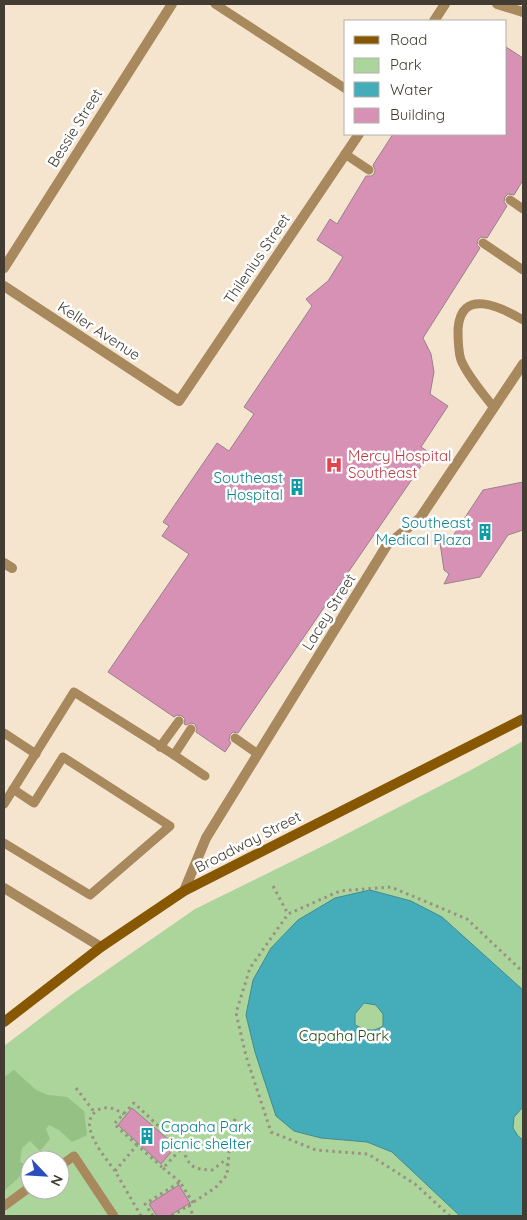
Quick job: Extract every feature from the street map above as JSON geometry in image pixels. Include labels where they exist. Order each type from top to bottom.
[{"type":"main road","name":"Broadway Street","points":[[4,1022],[101,947],[184,891],[523,719]]},
{"type":"street","name":"Bessie Street","points":[[4,268],[172,4]]},
{"type":"street","points":[[435,20],[445,4]]},
{"type":"street","points":[[499,4],[523,12]]},
{"type":"street","name":"Thilenius Street","points":[[179,401],[358,135]]},
{"type":"street","name":"Keller Avenue","points":[[4,286],[179,401]]},
{"type":"street","name":"Lacey Street","points":[[184,891],[206,838],[387,545],[420,518],[523,364]]},
{"type":"street","points":[[4,888],[101,947]]},
{"type":"lane","points":[[215,4],[344,88]]},
{"type":"lane","points":[[345,154],[369,170]]},
{"type":"lane","points":[[510,200],[523,209]]},
{"type":"lane","points":[[483,244],[523,270]]},
{"type":"lane","points":[[494,408],[461,360],[458,338],[459,319],[466,308],[477,303],[492,304],[523,320]]},
{"type":"lane","points":[[4,804],[74,692],[205,776]]},
{"type":"lane","points":[[160,747],[179,721]]},
{"type":"lane","points":[[174,755],[191,728]]},
{"type":"lane","points":[[4,733],[36,754]]},
{"type":"lane","points":[[235,738],[258,754]]},
{"type":"lane","points":[[4,843],[90,895],[170,826],[63,757],[34,803],[13,790]]},
{"type":"lane","points":[[70,1159],[74,1156],[114,1216]]},
{"type":"lane","points":[[4,1206],[20,1194]]},
{"type":"path","points":[[273,886],[288,914]]},
{"type":"path","points":[[450,1216],[415,1184],[368,1154],[316,1150],[271,1132],[246,1056],[236,1013],[250,968],[288,914],[340,891],[391,887],[467,919],[523,972]]},
{"type":"path","points":[[76,1088],[95,1113]]},
{"type":"path","points":[[194,1216],[191,1204],[180,1182],[114,1124],[134,1103],[182,1148],[189,1165],[196,1169],[212,1170],[224,1161],[228,1165]]},
{"type":"path","points":[[124,1114],[113,1108],[104,1108],[91,1117],[88,1126],[91,1135],[115,1170],[141,1216]]},
{"type":"path","points":[[172,1216],[215,1188],[227,1175],[231,1132],[236,1116]]},
{"type":"path","points":[[115,1170],[137,1145]]},
{"type":"path","points":[[163,1168],[182,1148]]},
{"type":"path","points":[[152,1216],[146,1204],[180,1182]]},
{"type":"green space","name":"Capaha Park","points":[[523,741],[523,1216],[4,1216],[4,1046],[71,995],[195,909],[329,843]]},
{"type":"green space","points":[[14,1070],[36,1090],[48,1095],[67,1097],[84,1111],[87,1135],[72,1142],[59,1130],[49,1125],[46,1129],[50,1139],[41,1150],[30,1141],[20,1150],[20,1176],[4,1191],[4,1077]]},
{"type":"water","points":[[370,890],[411,901],[442,917],[523,990],[523,1107],[514,1117],[513,1128],[523,1140],[523,1216],[460,1216],[392,1152],[367,1142],[321,1138],[294,1131],[276,1116],[255,1052],[246,1015],[253,980],[271,948],[298,920],[335,898]],"holes":[[[364,1003],[376,1005],[383,1014],[383,1026],[376,1030],[369,1030],[355,1025],[355,1014]]]},
{"type":"building","name":"Southeast Hospital","points":[[507,48],[523,58],[523,180],[514,195],[508,194],[505,197],[504,202],[507,206],[487,238],[481,237],[478,240],[477,245],[480,248],[423,338],[431,354],[434,372],[430,394],[448,406],[421,447],[430,453],[238,733],[233,732],[230,735],[229,740],[231,743],[225,752],[196,732],[195,724],[184,724],[185,719],[182,716],[177,715],[174,717],[108,672],[189,554],[162,536],[169,526],[163,522],[217,443],[229,451],[254,414],[244,407],[312,306],[306,299],[328,281],[343,257],[317,240],[330,219],[337,224],[366,176],[374,174],[373,165],[392,135],[507,135]]},
{"type":"building","name":"Southeast Medical Plaza","points":[[523,482],[523,530],[508,535],[480,577],[444,584],[449,574],[444,570],[440,543],[449,542],[483,490]]},
{"type":"building","name":"Capaha Park picnic shelter","points":[[132,1108],[176,1146],[161,1164],[118,1125]]},
{"type":"building","points":[[179,1185],[190,1203],[169,1216],[157,1216],[149,1204]]},
{"type":"place","name":"Mercy Hospital Southeast","points":[[334,465]]},
{"type":"place","name":"Southeast Hospital","points":[[297,487]]},
{"type":"place","name":"Southeast Medical Plaza","points":[[485,532]]},
{"type":"place","name":"Capaha Park picnic shelter","points":[[147,1136]]}]
